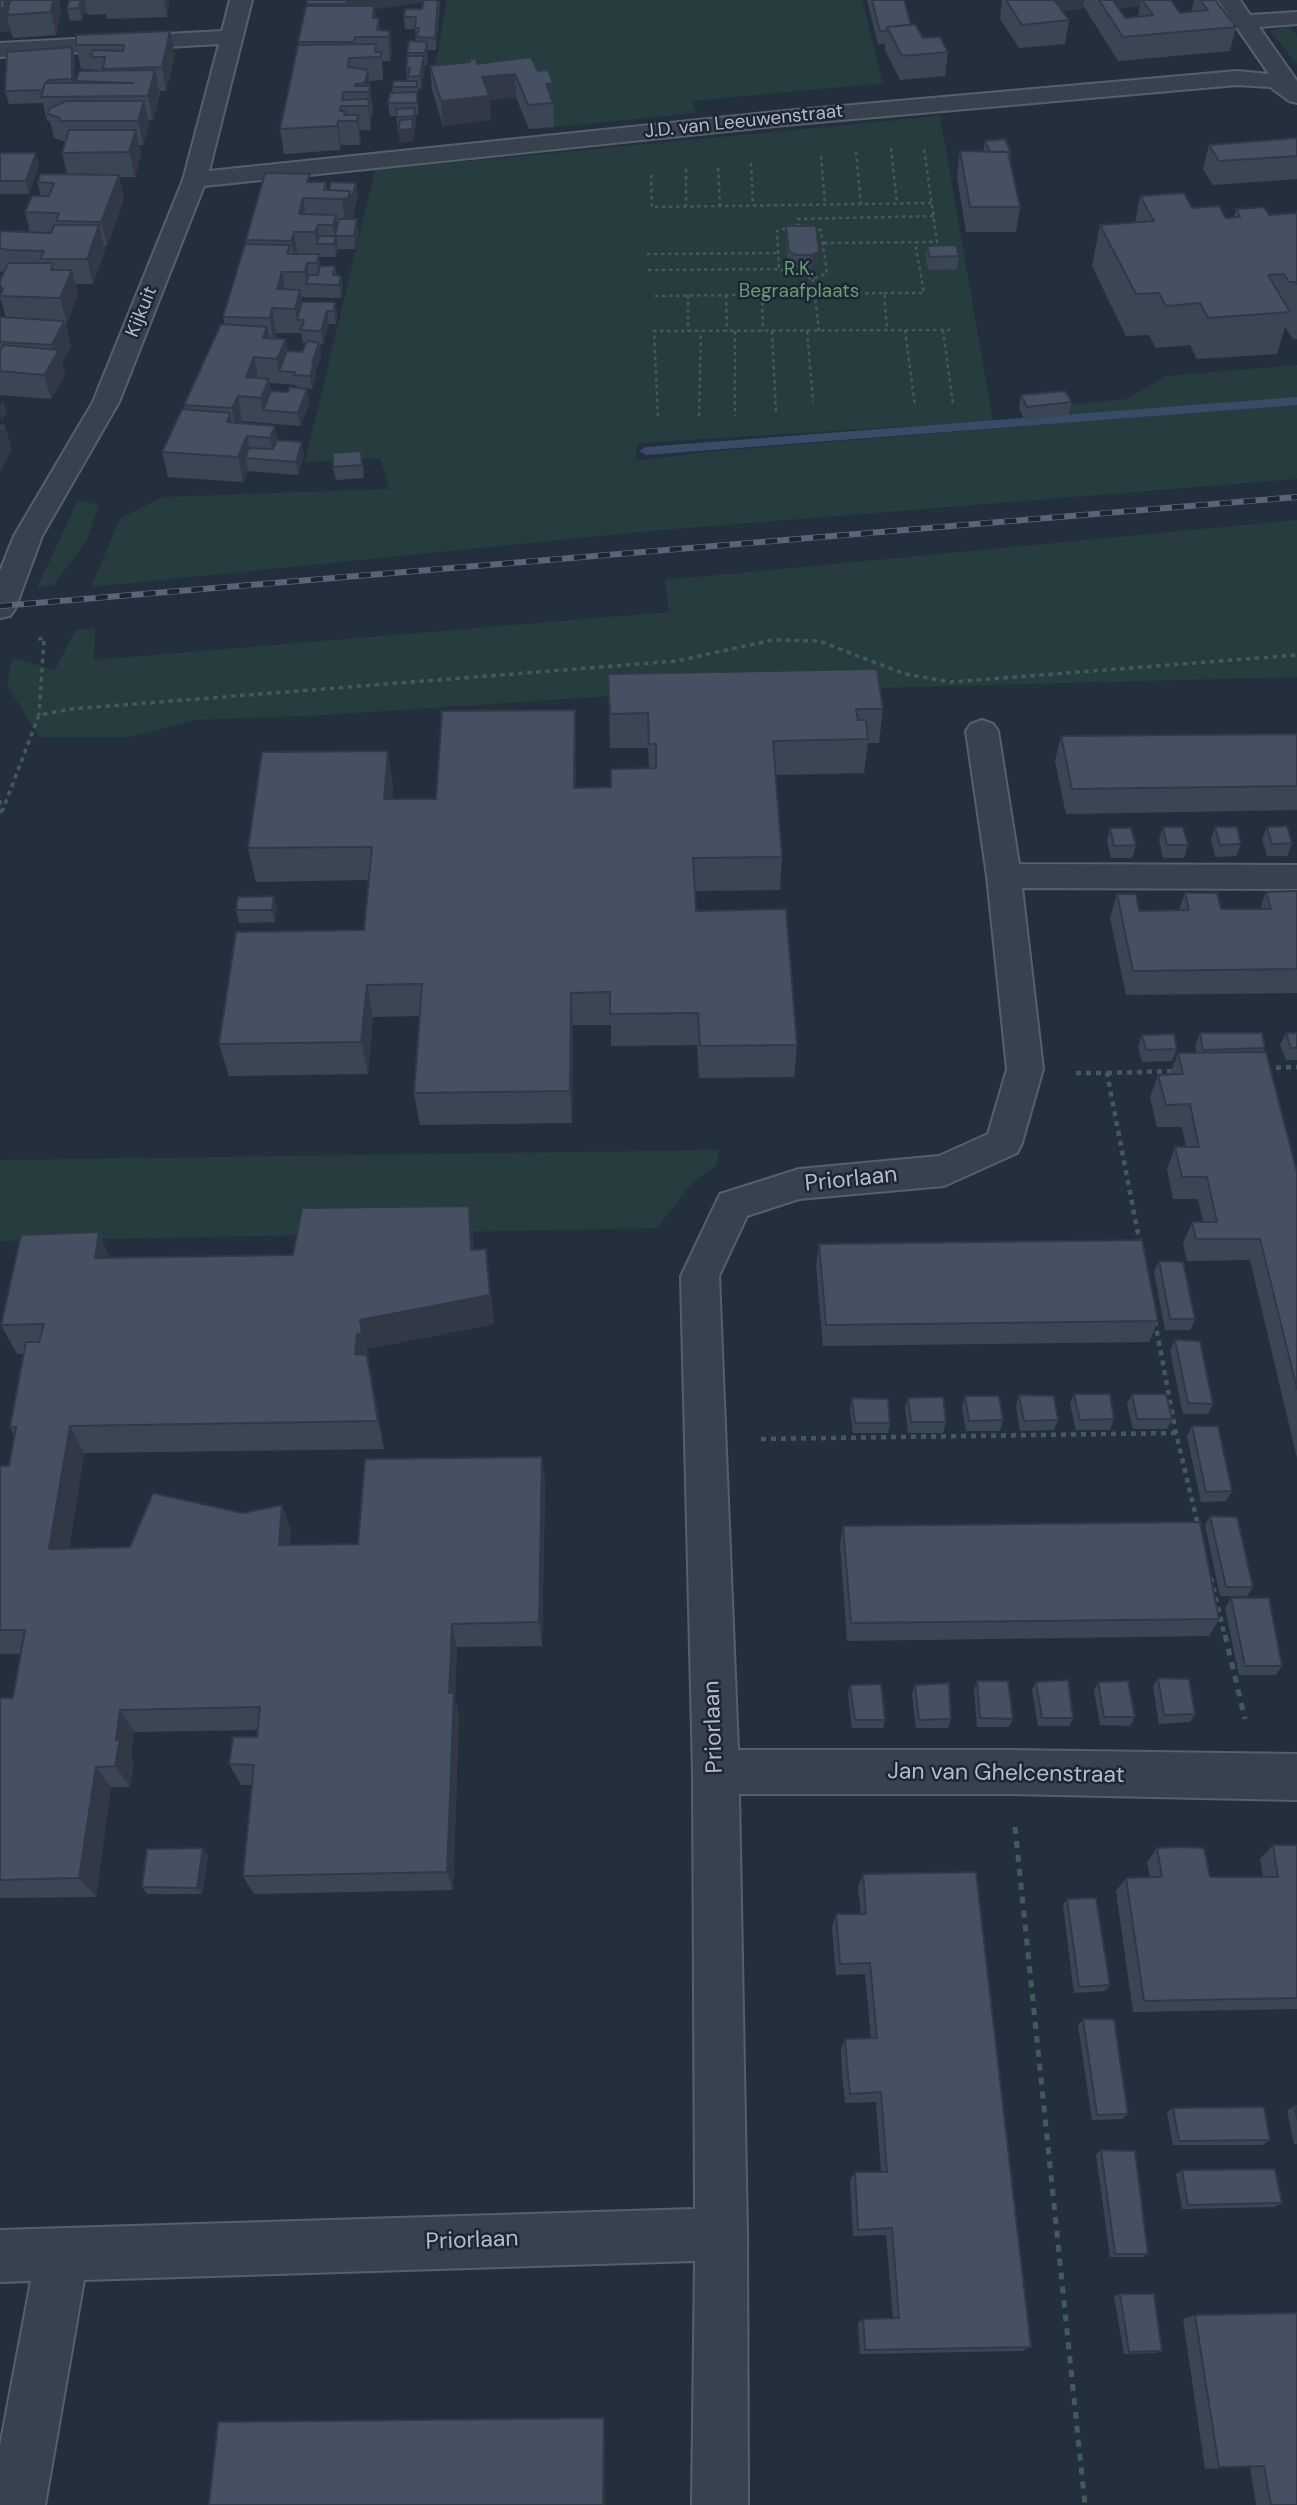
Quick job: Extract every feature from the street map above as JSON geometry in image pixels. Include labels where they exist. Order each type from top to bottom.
[{"type":"street","name":"Kijkuit","points":[[1,607],[14,535],[106,402],[195,180],[241,0]]},
{"type":"street","name":"J.D. van Leeuwenstraat","points":[[1229,0],[1294,93]]},
{"type":"street","points":[[1245,22],[1297,18]]},
{"type":"street","points":[[0,50],[230,37]]},
{"type":"street","name":"J.D. van Leeuwenstraat","points":[[195,180],[786,117],[1237,78],[1265,79],[1294,93]]},
{"type":"street","name":"Priorlaan","points":[[0,2256],[721,2234],[716,1772],[700,1276],[733,1205],[799,1184],[944,1171],[1004,1143],[1025,1069],[1004,876],[982,731]]},
{"type":"street","points":[[1004,876],[1297,877]]},
{"type":"street","name":"Jan van Ghelcenstraat","points":[[716,1772],[1009,1772],[1278,1777]]},
{"type":"street","points":[[720,2505],[721,2234]]},
{"type":"street","points":[[17,2505],[62,2254]]},
{"type":"path","points":[[824,243],[937,242],[923,135]]},
{"type":"path","points":[[890,138],[897,203]]},
{"type":"path","points":[[855,141],[861,203]]},
{"type":"path","points":[[821,156],[825,204]]},
{"type":"path","points":[[751,157],[753,205]]},
{"type":"path","points":[[718,158],[720,206]]},
{"type":"path","points":[[686,159],[686,206]]},
{"type":"path","points":[[651,173],[652,207],[932,203]]},
{"type":"path","points":[[797,219],[934,216]]},
{"type":"path","points":[[648,270],[779,269],[813,279],[827,273],[821,230],[798,225],[777,231],[779,269]]},
{"type":"path","points":[[655,296],[924,293],[915,242]]},
{"type":"path","points":[[648,254],[778,253]]},
{"type":"path","points":[[813,279],[819,331]]},
{"type":"path","points":[[884,293],[887,330]]},
{"type":"path","points":[[688,295],[688,331]]},
{"type":"path","points":[[726,295],[727,331]]},
{"type":"path","points":[[762,295],[763,331]]},
{"type":"path","points":[[905,330],[915,406]]},
{"type":"path","points":[[943,330],[953,404]]},
{"type":"path","points":[[658,416],[654,331],[952,330]]},
{"type":"path","points":[[699,416],[701,331]]},
{"type":"path","points":[[735,331],[735,416]]},
{"type":"path","points":[[772,331],[776,413]]},
{"type":"path","points":[[807,331],[813,402]]},
{"type":"path","points":[[0,818],[39,715],[44,638],[33,639]]},
{"type":"path","points":[[39,715],[85,708],[677,661],[772,640],[819,641],[905,674],[951,682],[972,678],[1297,655]]},
{"type":"path","points":[[0,800],[2,812]]},
{"type":"path","points":[[1256,1068],[1297,1067]]},
{"type":"path","points":[[1025,1069],[1107,1073],[1188,1070]]},
{"type":"path","points":[[1107,1073],[1140,1246]]},
{"type":"path","points":[[1153,1313],[1199,1526]]},
{"type":"path","points":[[704,1440],[1177,1433]]},
{"type":"path","points":[[1208,1566],[1278,1777]]},
{"type":"path","points":[[1009,1772],[1085,2505]]},
{"type":"green space","points":[[447,0],[862,0],[883,83],[692,101],[696,113],[554,127],[553,106],[433,77]]},
{"type":"green space","points":[[1289,26],[1297,36],[1297,64],[1270,31]]},
{"type":"green space","name":"R.K. Begraafplaats","points":[[940,116],[993,421],[638,443],[635,461],[718,451],[1297,404],[1297,479],[638,532],[91,587],[120,519],[163,497],[390,489],[380,458],[305,462],[375,170]]},
{"type":"green space","points":[[1297,365],[1297,401],[1072,417],[1066,405],[1127,399],[1166,376]]},
{"type":"green space","points":[[78,500],[99,505],[87,540],[54,585],[37,588]]},
{"type":"green space","points":[[1297,520],[1297,677],[642,694],[325,715],[194,720],[130,737],[40,737],[7,686],[12,658],[55,670],[76,630],[95,628],[94,660],[669,612],[665,580]]},
{"type":"green space","points":[[719,1150],[716,1165],[692,1183],[657,1228],[0,1241],[0,1160]]},
{"type":"building","points":[[0,0],[5,0],[4,8],[0,8]]},
{"type":"building","points":[[10,0],[53,0],[51,12],[7,15]]},
{"type":"building","points":[[69,0],[85,1],[80,3],[79,8],[67,9]]},
{"type":"building","points":[[307,0],[347,0],[346,4],[307,4]]},
{"type":"building","points":[[424,0],[438,0],[435,38],[417,37],[419,28],[415,28],[416,17],[404,17],[405,9],[422,9]]},
{"type":"building","points":[[872,0],[904,0],[911,25],[887,27],[886,31],[880,31]]},
{"type":"building","points":[[1006,0],[1054,0],[1069,20],[1022,25]]},
{"type":"building","points":[[1099,0],[1113,0],[1125,18],[1153,15],[1142,0],[1171,0],[1180,13],[1208,10],[1200,0],[1215,0],[1236,27],[1123,37]]},
{"type":"building","points":[[306,6],[374,6],[373,18],[379,18],[377,30],[390,31],[388,37],[355,37],[354,42],[298,42]]},
{"type":"building","points":[[915,24],[923,38],[940,37],[948,52],[902,56],[887,27]]},
{"type":"building","points":[[170,31],[162,67],[103,69],[105,57],[91,57],[93,50],[123,51],[124,45],[76,45],[76,35]]},
{"type":"building","points":[[409,41],[427,42],[425,53],[407,53]]},
{"type":"building","points":[[376,44],[375,52],[381,52],[381,57],[349,58],[348,67],[368,70],[365,83],[355,86],[370,86],[369,92],[343,92],[342,100],[369,99],[368,106],[341,106],[340,111],[345,111],[344,115],[358,115],[357,121],[338,121],[337,126],[280,129],[298,45]]},
{"type":"building","points":[[72,47],[72,79],[48,80],[43,90],[5,91],[7,52]]},
{"type":"building","points":[[408,56],[424,56],[420,76],[408,77]]},
{"type":"building","points":[[531,57],[538,71],[548,70],[553,83],[546,84],[553,103],[528,105],[515,74],[482,77],[489,96],[441,101],[430,66],[470,62],[469,59],[476,59],[477,64]]},
{"type":"building","points":[[155,70],[148,96],[41,97],[45,83],[133,83],[76,81],[79,71]]},
{"type":"building","points":[[394,81],[417,81],[417,87],[392,87]]},
{"type":"building","points":[[417,92],[417,103],[388,103],[390,93]]},
{"type":"building","points":[[66,101],[144,101],[138,121],[59,121],[60,118],[48,114],[50,108]]},
{"type":"building","points":[[415,108],[414,116],[397,117],[396,109]]},
{"type":"building","points":[[413,119],[412,129],[398,130],[400,120]]},
{"type":"building","points":[[69,130],[136,130],[129,152],[62,153]]},
{"type":"building","points":[[1297,138],[1297,156],[1219,161],[1209,145]]},
{"type":"building","points":[[1005,139],[1011,152],[990,152],[985,141]]},
{"type":"building","points":[[960,151],[1008,152],[1020,207],[970,207]]},
{"type":"building","points":[[0,153],[36,153],[26,181],[0,181]]},
{"type":"building","points":[[265,173],[310,174],[307,182],[326,182],[324,190],[350,191],[348,198],[342,199],[303,198],[299,214],[336,215],[333,225],[318,225],[315,232],[294,232],[291,241],[246,240]]},
{"type":"building","points":[[41,174],[119,175],[101,222],[56,221],[59,213],[25,212],[32,196],[49,196],[54,183],[37,182]]},
{"type":"building","points":[[331,182],[356,183],[351,202],[350,191],[329,190]]},
{"type":"building","points":[[1184,193],[1192,208],[1219,206],[1226,218],[1240,217],[1236,209],[1264,207],[1269,215],[1297,213],[1297,284],[1289,282],[1284,274],[1268,275],[1290,312],[1208,318],[1200,303],[1166,306],[1159,293],[1136,294],[1100,225],[1154,221],[1140,196]]},
{"type":"building","points":[[339,219],[357,219],[354,236],[335,236]]},
{"type":"building","points":[[54,225],[99,225],[87,259],[40,259],[44,251],[0,248],[0,231],[51,233]]},
{"type":"building","points":[[786,226],[816,226],[819,251],[812,255],[789,252]]},
{"type":"building","points":[[319,236],[336,236],[334,244],[317,244]]},
{"type":"building","points":[[245,244],[290,245],[287,254],[319,254],[317,263],[307,263],[305,272],[282,272],[277,289],[300,290],[295,309],[272,308],[270,318],[223,317]]},
{"type":"building","points":[[956,245],[959,256],[930,257],[927,246]]},
{"type":"building","points":[[8,263],[53,263],[51,270],[72,270],[60,298],[0,296],[3,289],[0,281]]},
{"type":"building","points":[[320,266],[335,266],[333,275],[341,276],[339,285],[306,284],[309,275],[318,275]]},
{"type":"building","points":[[302,302],[335,302],[334,311],[327,311],[321,331],[301,330],[304,320],[297,320]]},
{"type":"building","points":[[0,317],[64,321],[52,345],[0,342]]},
{"type":"building","points":[[221,324],[267,327],[263,338],[286,339],[277,359],[254,357],[246,377],[269,379],[261,398],[238,396],[232,408],[184,405]]},
{"type":"building","points":[[307,341],[319,343],[310,376],[279,371],[287,351],[302,352]]},
{"type":"building","points":[[4,345],[59,350],[44,375],[0,371],[0,350]]},
{"type":"building","points":[[289,387],[307,389],[298,413],[263,410],[271,391],[288,392]]},
{"type":"building","points":[[1065,391],[1072,402],[1027,407],[1021,395]]},
{"type":"building","points":[[182,409],[230,413],[227,422],[275,426],[270,438],[247,436],[238,457],[162,452]]},
{"type":"building","points":[[277,440],[302,442],[296,462],[245,458],[249,448],[273,449]]},
{"type":"building","points":[[361,451],[362,465],[333,467],[333,453]]},
{"type":"building","points":[[877,669],[883,709],[856,709],[858,720],[866,720],[868,739],[773,741],[782,857],[693,858],[696,911],[786,909],[797,1045],[700,1046],[698,1013],[610,1014],[610,992],[571,993],[570,1091],[414,1093],[422,984],[367,985],[361,1042],[219,1044],[236,932],[364,930],[372,847],[248,848],[262,752],[388,751],[384,799],[436,799],[442,711],[575,710],[574,788],[611,787],[611,769],[656,768],[656,744],[649,744],[648,713],[610,714],[608,674]]},
{"type":"building","points":[[1297,734],[1297,786],[1072,789],[1061,736]]},
{"type":"building","points":[[1287,826],[1292,843],[1272,844],[1267,827]]},
{"type":"building","points":[[1163,827],[1183,827],[1188,845],[1167,845]]},
{"type":"building","points":[[1215,827],[1237,827],[1241,844],[1220,845]]},
{"type":"building","points":[[1110,828],[1131,828],[1136,845],[1114,846]]},
{"type":"building","points":[[1297,891],[1297,969],[1133,971],[1117,894],[1136,894],[1139,911],[1189,910],[1185,893],[1217,893],[1221,909],[1271,909],[1266,892]]},
{"type":"building","points":[[274,896],[272,910],[236,910],[238,897]]},
{"type":"building","points":[[1200,1033],[1262,1033],[1265,1048],[1203,1050]]},
{"type":"building","points":[[1286,1033],[1297,1033],[1297,1048],[1291,1048]]},
{"type":"building","points":[[1174,1034],[1177,1049],[1146,1050],[1142,1035]]},
{"type":"building","points":[[1266,1052],[1297,1172],[1297,1389],[1260,1239],[1196,1239],[1192,1222],[1217,1222],[1207,1177],[1182,1177],[1175,1147],[1199,1147],[1190,1104],[1166,1105],[1158,1075],[1183,1074],[1178,1053]]},
{"type":"building","points":[[469,1206],[471,1250],[486,1249],[490,1295],[360,1320],[362,1333],[357,1334],[355,1354],[367,1355],[378,1421],[70,1426],[49,1549],[130,1547],[153,1493],[243,1513],[282,1505],[279,1545],[358,1544],[365,1459],[542,1457],[539,1622],[452,1624],[449,1693],[454,1693],[447,1872],[243,1876],[254,1765],[229,1764],[233,1737],[257,1737],[260,1707],[120,1710],[116,1740],[120,1739],[115,1766],[96,1767],[79,1878],[0,1880],[0,1698],[13,1698],[25,1630],[0,1630],[0,1466],[9,1466],[16,1427],[10,1427],[26,1342],[39,1342],[44,1324],[1,1325],[21,1235],[99,1232],[95,1258],[293,1255],[302,1208]]},
{"type":"building","points":[[1142,1240],[1158,1321],[826,1325],[819,1244]]},
{"type":"building","points":[[1159,1261],[1183,1262],[1195,1319],[1170,1319]]},
{"type":"building","points":[[1175,1340],[1200,1341],[1213,1404],[1188,1403]]},
{"type":"building","points":[[1074,1394],[1110,1394],[1114,1419],[1080,1420]]},
{"type":"building","points":[[1132,1394],[1166,1394],[1172,1419],[1137,1419]]},
{"type":"building","points":[[1019,1395],[1054,1396],[1058,1420],[1024,1421]]},
{"type":"building","points":[[965,1396],[999,1396],[1003,1420],[969,1421]]},
{"type":"building","points":[[943,1397],[946,1422],[911,1422],[908,1398]]},
{"type":"building","points":[[852,1398],[888,1399],[890,1423],[855,1423]]},
{"type":"building","points":[[1192,1426],[1218,1426],[1232,1491],[1206,1492]]},
{"type":"building","points":[[1210,1516],[1237,1517],[1253,1587],[1226,1587]]},
{"type":"building","points":[[1200,1522],[1219,1619],[851,1623],[843,1526]]},
{"type":"building","points":[[1231,1598],[1269,1598],[1282,1666],[1245,1666]]},
{"type":"building","points":[[1158,1678],[1189,1679],[1195,1714],[1164,1715]]},
{"type":"building","points":[[1068,1680],[1073,1718],[1042,1718],[1036,1682]]},
{"type":"building","points":[[977,1681],[1008,1681],[1013,1719],[980,1718]]},
{"type":"building","points":[[1128,1681],[1135,1717],[1104,1717],[1098,1682]]},
{"type":"building","points":[[949,1683],[951,1719],[919,1720],[915,1685]]},
{"type":"building","points":[[881,1684],[885,1720],[855,1720],[850,1685]]},
{"type":"building","points":[[1273,1845],[1297,1845],[1297,1998],[1144,2001],[1126,1878],[1162,1877],[1157,1848],[1181,1847],[1204,1848],[1210,1877],[1278,1877]]},
{"type":"building","points":[[203,1848],[197,1888],[142,1887],[147,1849]]},
{"type":"building","points":[[976,1872],[1031,2347],[865,2350],[863,2319],[899,2318],[892,2228],[858,2230],[855,2172],[887,2172],[881,2092],[850,2094],[847,2064],[845,2039],[877,2038],[870,1963],[840,1964],[836,1914],[866,1914],[863,1874]]},
{"type":"building","points":[[1096,1898],[1110,1985],[1079,1987],[1067,1899]]},
{"type":"building","points":[[1083,2019],[1114,2019],[1128,2114],[1097,2115]]},
{"type":"building","points":[[1264,2107],[1270,2140],[1179,2141],[1173,2108]]},
{"type":"building","points":[[1101,2150],[1135,2151],[1148,2254],[1115,2254]]},
{"type":"building","points":[[1275,2169],[1282,2203],[1188,2205],[1182,2170]]},
{"type":"building","points":[[1120,2294],[1154,2294],[1162,2351],[1129,2352]]},
{"type":"building","points":[[1297,2313],[1297,2505],[1271,2505],[1264,2466],[1219,2467],[1195,2315]]},
{"type":"building","points":[[604,2418],[603,2505],[209,2505],[218,2422]]},
{"type":"waterway","points":[[646,451],[1297,401]]},
{"type":"railway","points":[[0,606],[1297,497]]}]
